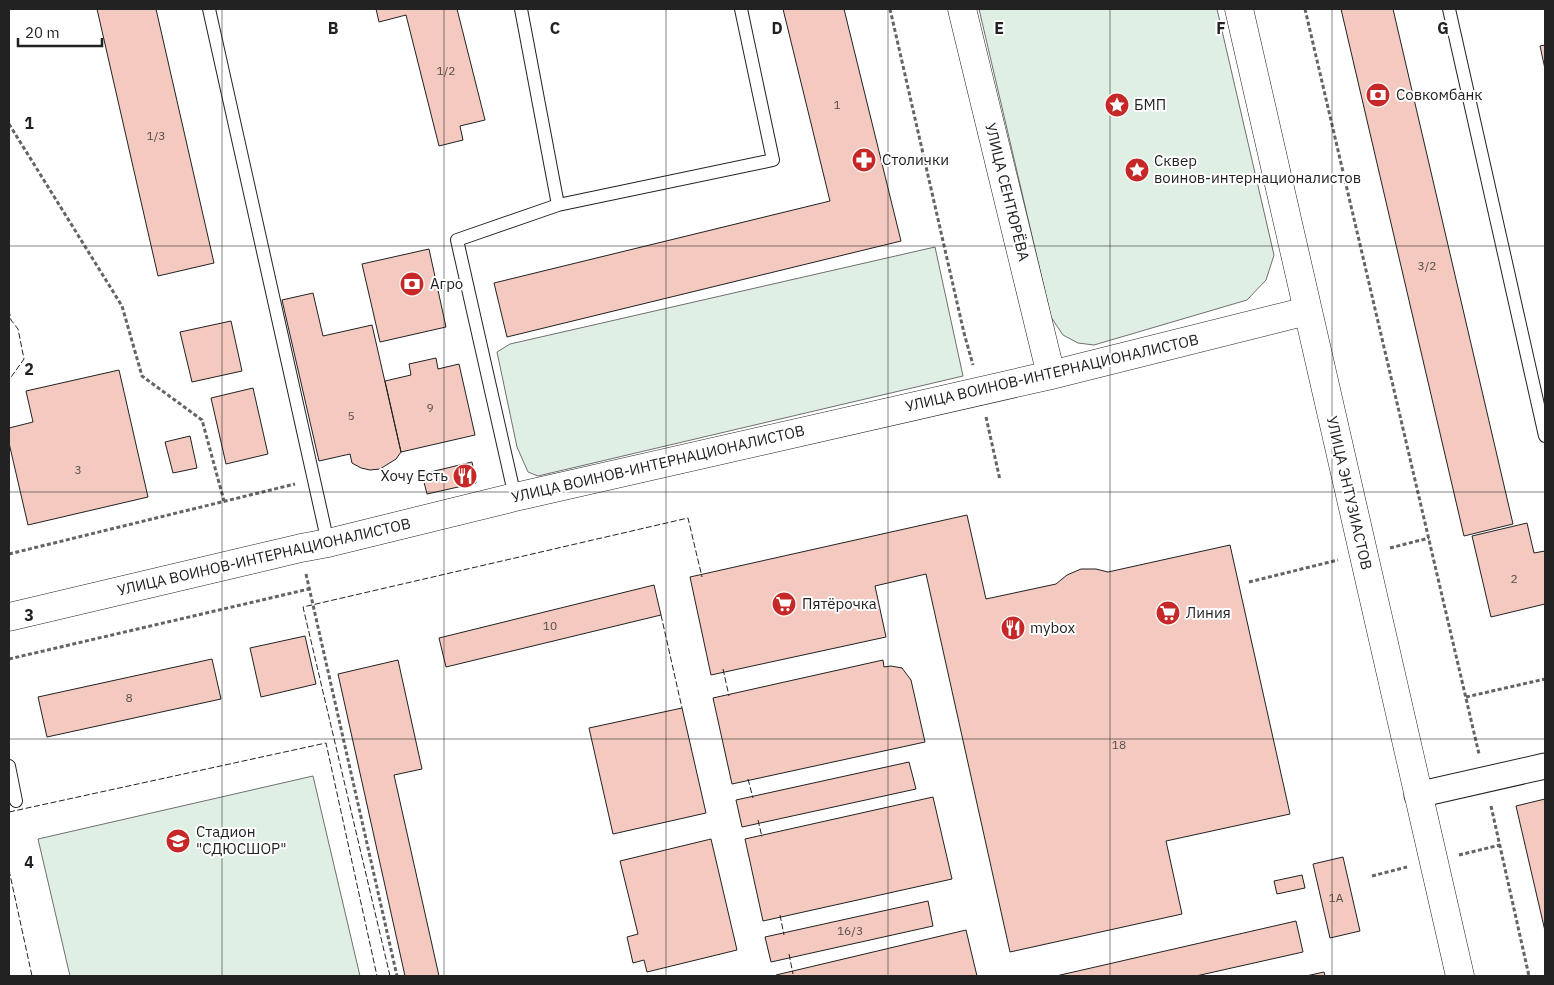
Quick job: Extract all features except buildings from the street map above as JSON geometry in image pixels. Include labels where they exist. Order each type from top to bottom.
[{"type":"street","name":"УЛИЦА СЕНТЮРЁВА","points":[[962,9],[1052,374]]},
{"type":"street","name":"УЛИЦА ЭНТУЗИАСТОВ","points":[[1239,9],[1417,795],[1460,976]]},
{"type":"street","name":"УЛИЦА ВОИНОВ-ИНТЕРНАЦИОНАЛИСТОВ","points":[[9,617],[328,543],[514,497],[980,391],[1307,311]]},
{"type":"street","points":[[1417,795],[1545,766]]},
{"type":"lane","points":[[209,9],[328,543]]},
{"type":"lane","points":[[521,9],[558,205]]},
{"type":"lane","points":[[514,497],[457,240],[558,205],[773,160],[741,9]]},
{"type":"lane","points":[[1449,9],[1545,436]]},
{"type":"lane","points":[[9,766],[16,801]]},
{"type":"path","points":[[890,9],[964,333],[980,391],[1000,480]]},
{"type":"path","points":[[1305,9],[1466,697],[1529,976]]},
{"type":"path","points":[[9,124],[122,306],[142,376],[202,420],[224,501]]},
{"type":"path","points":[[9,554],[314,479]]},
{"type":"path","points":[[301,548],[396,976]]},
{"type":"path","points":[[9,659],[309,589]]},
{"type":"path","points":[[1466,697],[1545,679]]},
{"type":"green space","points":[[979,9],[1217,9],[1274,255],[1266,280],[1247,300],[1094,345],[1078,343],[1063,335],[1051,317]]},
{"type":"green space","points":[[935,247],[963,376],[538,476],[528,472],[517,447],[497,352],[510,344]]},
{"type":"green space","name":"Стадион \"СДЮСШОР\"","points":[[313,776],[360,976],[70,976],[38,839]]},
{"type":"fence","points":[[9,310],[11,320],[18,329],[24,359],[9,380]]},
{"type":"fence","points":[[390,976],[303,607],[688,518],[702,577]]},
{"type":"fence","points":[[661,615],[682,708]]},
{"type":"fence","points":[[723,669],[729,696]]},
{"type":"fence","points":[[9,812],[326,743],[377,976]]},
{"type":"fence","points":[[748,779],[753,798]]},
{"type":"fence","points":[[758,820],[762,837]]},
{"type":"fence","points":[[9,870],[32,976]]},
{"type":"fence","points":[[780,915],[784,935]]},
{"type":"fence","points":[[789,954],[793,974]]},
{"type":"place","name":"Совкомбанк","points":[[1378,95]]},
{"type":"place","name":"БМП","points":[[1117,105]]},
{"type":"place","name":"Столички","points":[[864,160]]},
{"type":"place","name":"Сквер воинов-интернационалистов","points":[[1137,170]]},
{"type":"place","name":"Агро","points":[[412,284]]},
{"type":"place","name":"Хочу Есть","points":[[465,476]]},
{"type":"place","name":"Пятёрочка","points":[[784,604]]},
{"type":"place","name":"Линия","points":[[1168,613]]},
{"type":"place","name":"mybox","points":[[1013,628]]},
{"type":"place","name":"Стадион \"СДЮСШОР\"","points":[[178,841]]}]
